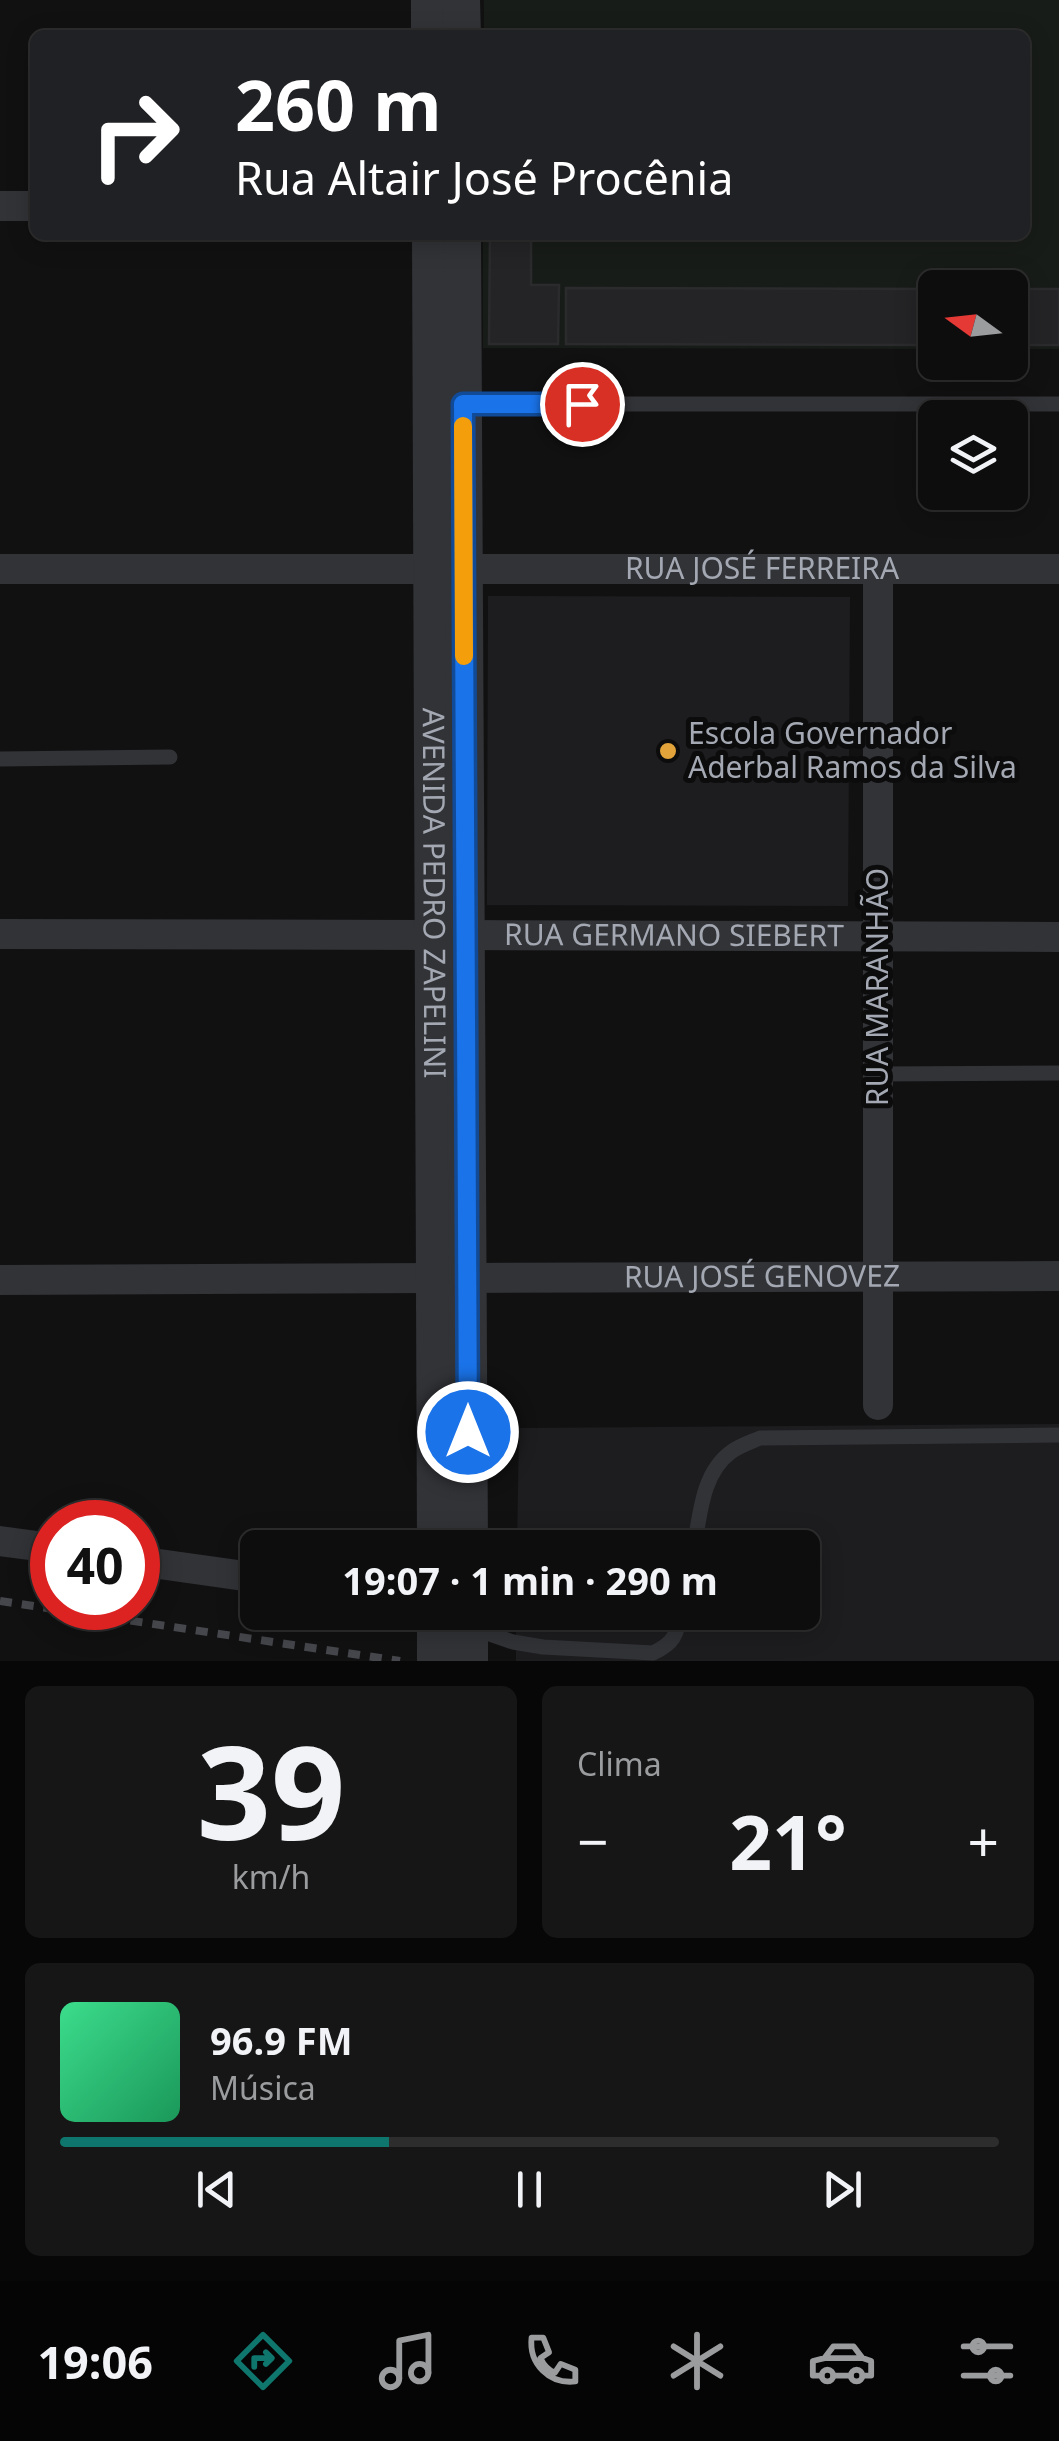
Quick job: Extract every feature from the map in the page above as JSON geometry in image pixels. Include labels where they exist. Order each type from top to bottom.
[{"type":"street","points":[[430,0],[430,30]]},
{"type":"street","points":[[462,0],[462,30]]},
{"type":"street","points":[[0,206],[30,206]]},
{"type":"street","name":"AVENIDA PEDRO ZAPELINI","points":[[430,240],[448,569],[450,935],[451,1278],[437,1530]]},
{"type":"street","name":"AVENIDA PEDRO ZAPELINI","points":[[448,569],[463,404],[462,240]]},
{"type":"street","name":"RUA JOSÉ FERREIRA","points":[[0,569],[1059,570]]},
{"type":"street","name":"RUA MARANHÃO","points":[[878,569],[878,1405]]},
{"type":"street","name":"RUA GERMANO SIEBERT","points":[[0,934],[1059,937]]},
{"type":"street","name":"RUA JOSÉ GENOVEZ","points":[[0,1280],[1059,1276]]},
{"type":"street","name":"AVENIDA PEDRO ZAPELINI","points":[[451,1278],[467,1530]]},
{"type":"street","points":[[0,1540],[30,1545]]},
{"type":"street","points":[[160,1563],[240,1575]]},
{"type":"street","points":[[436,1661],[455,1630]]},
{"type":"lane","points":[[463,404],[1059,404]]},
{"type":"lane","points":[[0,759],[170,757]]},
{"type":"lane","points":[[878,1074],[1059,1073]]},
{"type":"lane","points":[[698,1530],[705,1492],[715,1468],[732,1451],[760,1438],[1059,1436]]},
{"type":"lane","points":[[474,1630],[543,1647],[653,1653],[669,1645],[678,1630]]},
{"type":"shaded area","points":[[484,0],[1059,0],[1059,349],[1028,349],[1028,270],[918,270],[918,349],[483,348],[483,240],[1030,240],[1030,30],[484,30]]},
{"type":"shaded area","name":"Escola Governador Aderbal Ramos da Silva","points":[[488,596],[850,597],[848,906],[487,905]]},
{"type":"shaded area","points":[[1059,1424],[1059,1661],[516,1661],[516,1630],[820,1630],[820,1530],[517,1530],[519,1428]]},
{"type":"building","points":[[490,240],[531,240],[531,285],[559,285],[558,344],[489,344]]},
{"type":"building","points":[[566,288],[918,289],[918,345],[566,344]]},
{"type":"building","points":[[1028,289],[1059,289],[1059,345],[1028,345]]},
{"type":"railway","points":[[0,1601],[400,1661]]},
{"type":"slow traffic","points":[[463,426],[464,656]]},
{"type":"place","name":"Escola Governador Aderbal Ramos da Silva","points":[[668,751]]},
{"type":"route","points":[[468,1432],[463,404],[582,404]]}]
